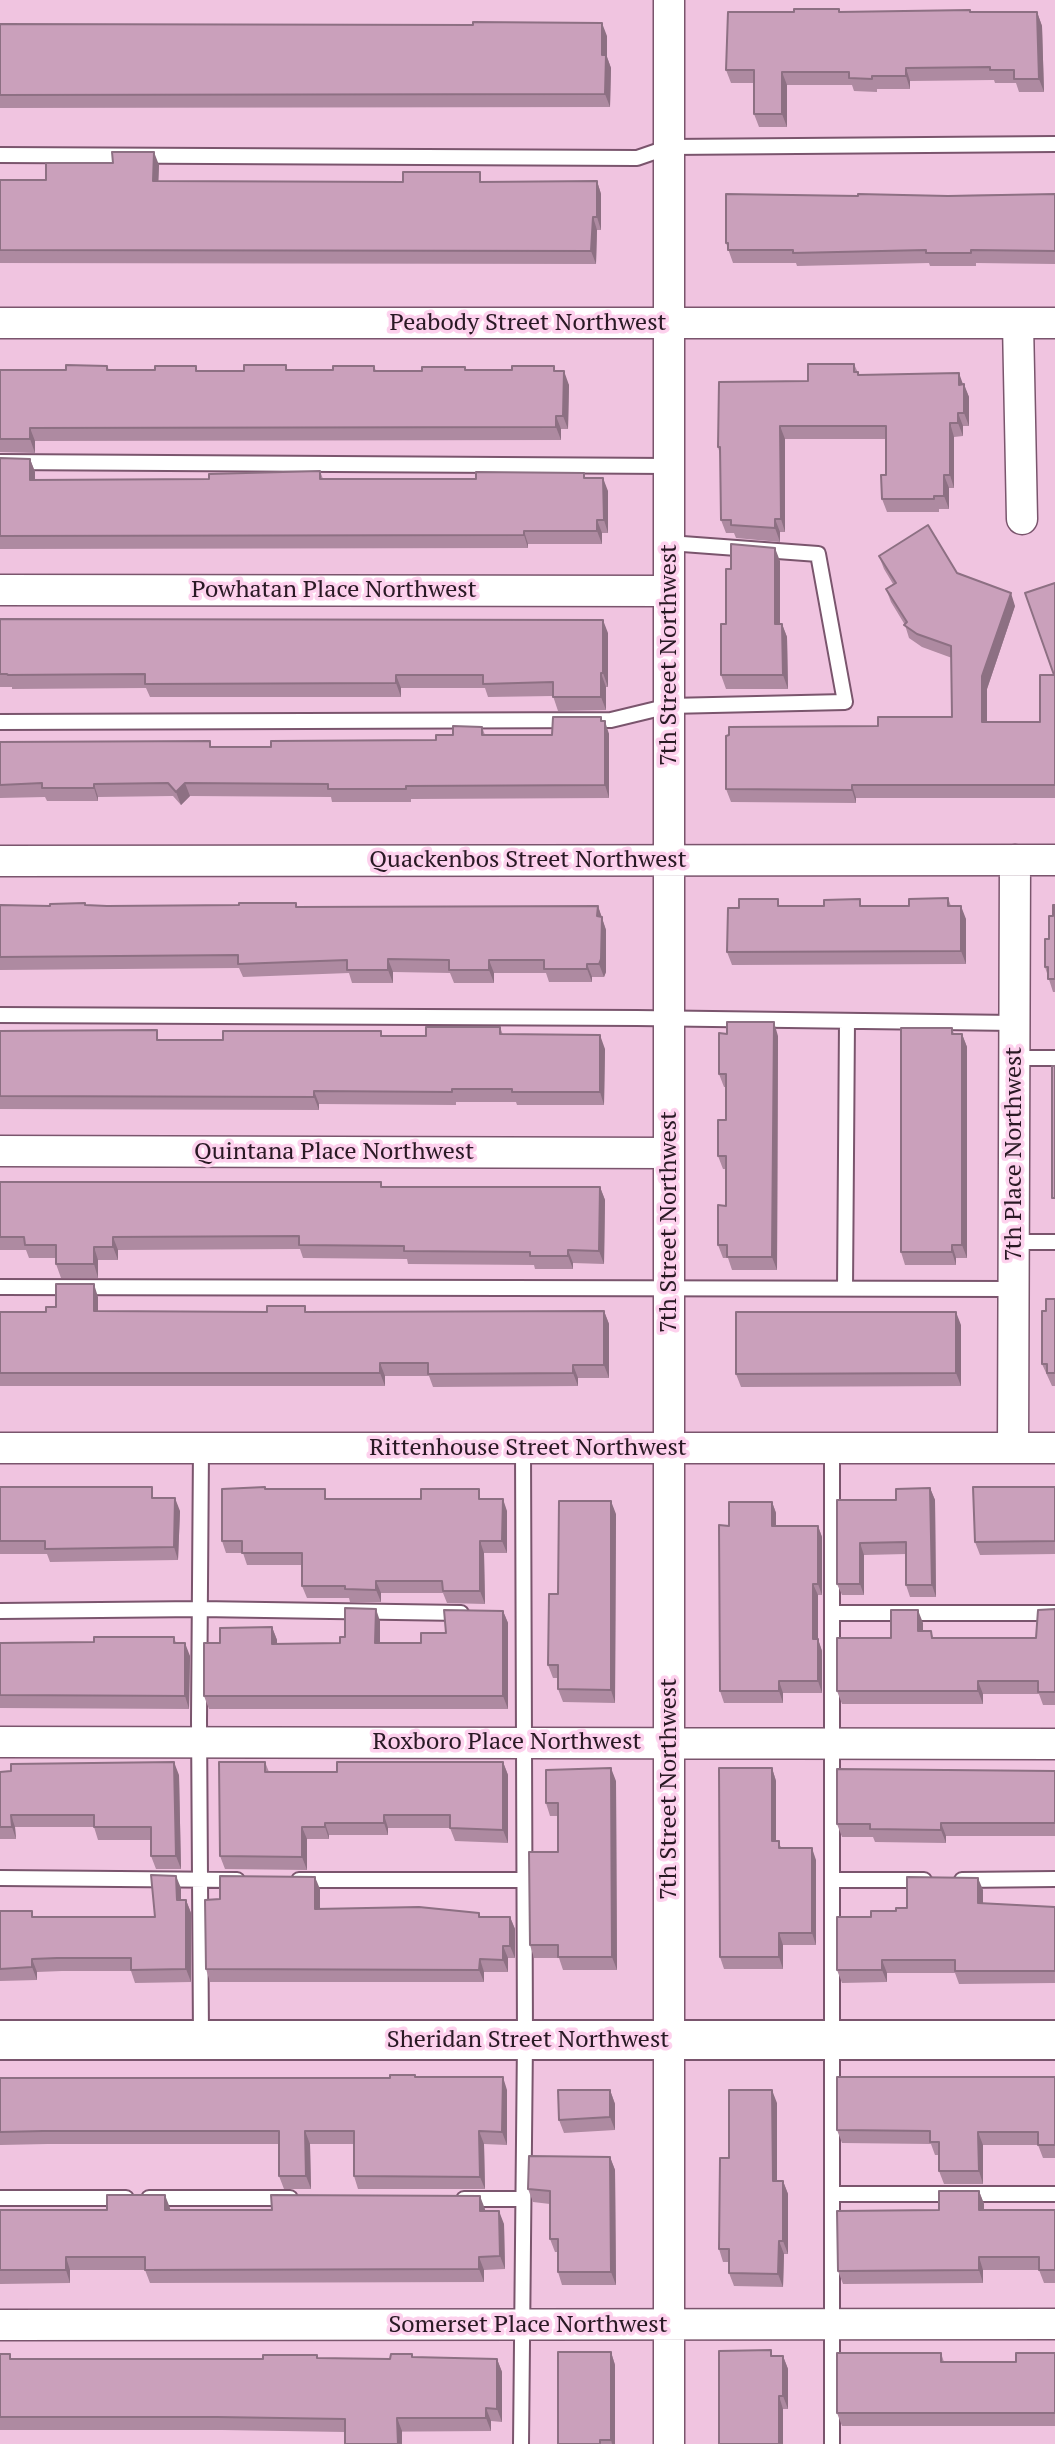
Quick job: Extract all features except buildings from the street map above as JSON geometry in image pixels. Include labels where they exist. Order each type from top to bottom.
[{"type":"street","name":"7th Street Northwest","points":[[668,2444],[669,0]]},
{"type":"street","name":"Peabody Street Northwest","points":[[0,323],[1055,323]]},
{"type":"street","points":[[1018,323],[1022,519]]},
{"type":"street","name":"Powhatan Place Northwest","points":[[0,590],[669,591]]},
{"type":"street","name":"7th Place Northwest","points":[[1013,1448],[1015,860]]},
{"type":"street","name":"Quackenbos Street Northwest","points":[[0,861],[1055,860]]},
{"type":"street","name":"Quintana Place Northwest","points":[[0,1152],[669,1153]]},
{"type":"street","name":"Rittenhouse Street Northwest","points":[[0,1448],[1055,1448]]},
{"type":"street","name":"Roxboro Place Northwest","points":[[0,1742],[1055,1744]]},
{"type":"street","name":"Sheridan Street Northwest","points":[[0,2040],[1055,2040]]},
{"type":"street","name":"Somerset Place Northwest","points":[[0,2325],[1055,2324]]},
{"type":"lane","points":[[0,155],[637,158],[669,147],[1055,144]]},
{"type":"lane","points":[[0,462],[669,466]]},
{"type":"lane","points":[[0,722],[611,720],[669,706],[845,702],[818,554],[669,543]]},
{"type":"lane","points":[[0,1015],[669,1018],[1014,1023]]},
{"type":"lane","points":[[845,1288],[847,1021]]},
{"type":"lane","points":[[1014,1058],[1055,1058]]},
{"type":"lane","points":[[1013,1242],[1055,1242]]},
{"type":"lane","points":[[0,1287],[1013,1289]]},
{"type":"lane","points":[[201,1448],[201,2040]]},
{"type":"lane","points":[[521,2444],[525,1742],[517,1614],[523,1448]]},
{"type":"lane","points":[[832,1448],[832,2444]]},
{"type":"lane","points":[[0,1611],[200,1609],[470,1613]]},
{"type":"lane","points":[[832,1613],[1055,1613]]},
{"type":"lane","points":[[0,1878],[254,1880]]},
{"type":"lane","points":[[832,1880],[1055,1879]]},
{"type":"lane","points":[[281,1880],[525,1880]]},
{"type":"lane","points":[[832,2194],[1055,2194]]},
{"type":"lane","points":[[0,2198],[303,2199]]},
{"type":"lane","points":[[454,2199],[523,2199]]}]
